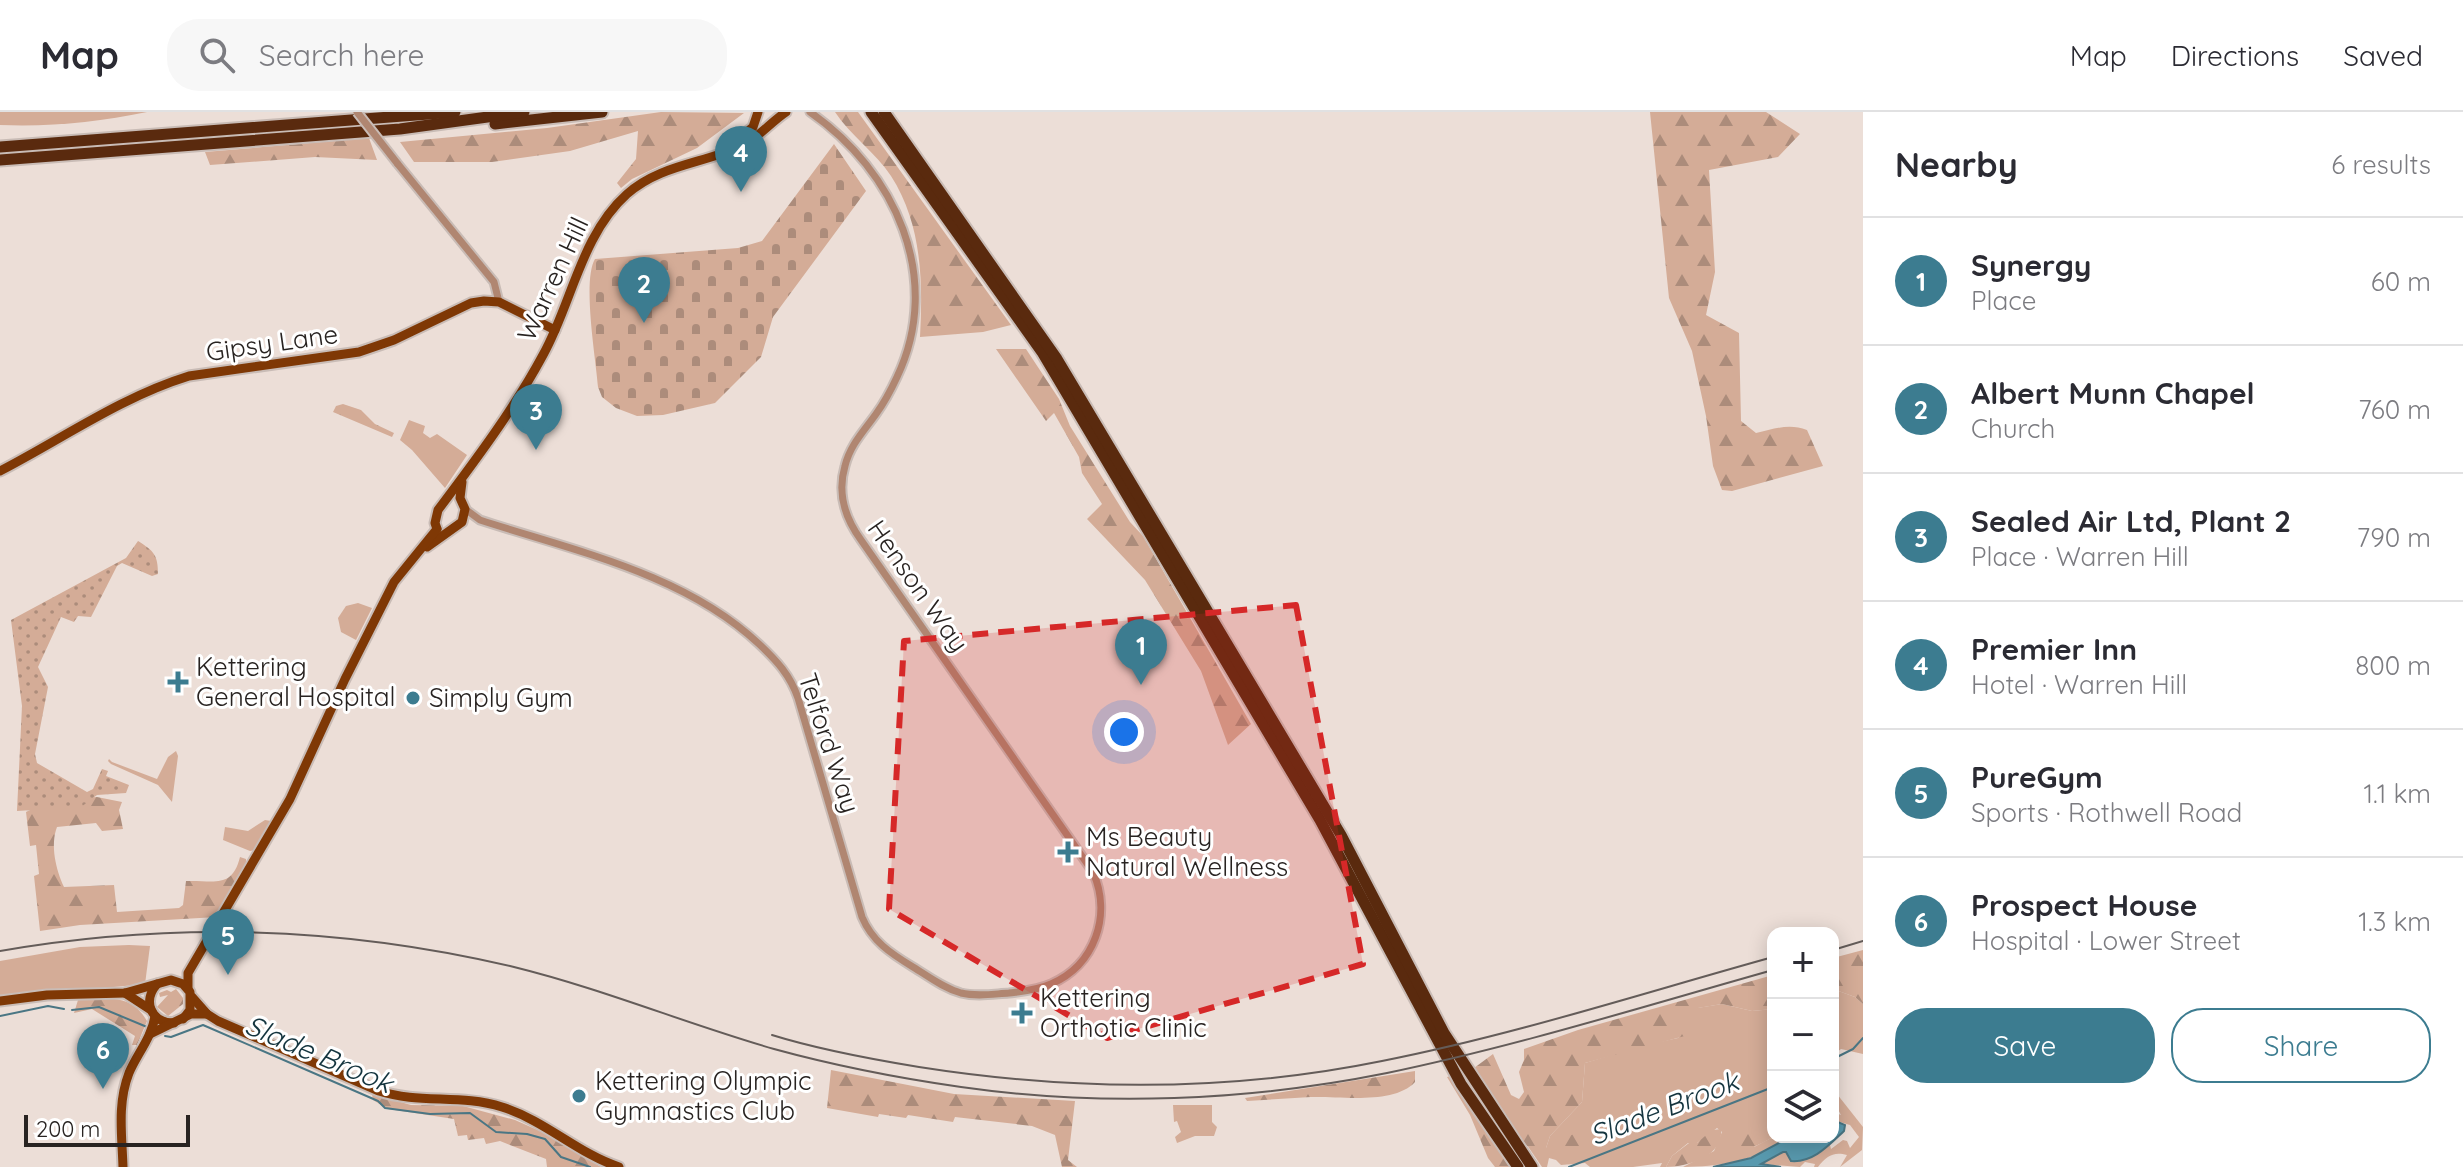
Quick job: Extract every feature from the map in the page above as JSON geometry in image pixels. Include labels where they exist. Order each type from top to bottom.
[{"type":"highway","points":[[0,147],[404,113],[455,112]]},
{"type":"highway","points":[[400,129],[524,112]]},
{"type":"highway","points":[[0,160],[474,126],[602,112]]},
{"type":"highway","points":[[871,112],[1042,352],[1320,820],[1461,1084],[1518,1167]]},
{"type":"highway","points":[[884,112],[1057,359],[1341,835],[1444,1033],[1532,1167]]},
{"type":"main road","name":"Warren Hill","points":[[721,152],[753,127],[758,112]]},
{"type":"main road","name":"Warren Hill","points":[[446,499],[528,381],[555,330],[592,241],[618,202],[645,180],[662,171],[753,139],[786,112]]},
{"type":"main road","points":[[499,302],[555,330]]},
{"type":"main road","name":"Gipsy Lane","points":[[0,471],[131,400],[171,382],[189,376],[349,355],[394,340],[471,303],[499,302]]},
{"type":"main road","name":"Warren Hill","points":[[460,498],[466,473]]},
{"type":"main road","points":[[125,993],[165,1022],[180,1021],[190,1010],[188,973],[277,822],[379,610],[394,582],[415,556],[441,530],[455,529],[462,522],[465,509],[460,498],[446,499],[435,518],[441,530]]},
{"type":"main road","points":[[0,1001],[47,995],[125,993],[161,982],[193,964]]},
{"type":"main road","points":[[123,1167],[122,1101],[129,1074],[153,1031],[150,993],[161,982],[177,981],[207,1014]]},
{"type":"main road","points":[[153,1031],[197,1013],[207,1014],[399,1097],[452,1098],[502,1107],[539,1122],[585,1151],[619,1167]]},
{"type":"street","points":[[357,112],[494,282],[499,302]]},
{"type":"street","name":"Henson Way","points":[[810,112],[867,164],[889,195],[907,238],[915,279],[915,313],[904,361],[885,401],[854,444],[845,463],[842,485],[846,515],[1093,872],[1100,894],[1100,920],[1092,947],[1078,966]]},
{"type":"street","name":"Henson Way","points":[[823,112],[830,127]]},
{"type":"street","name":"Telford Way","points":[[465,509],[480,520],[641,573],[684,591],[727,617],[779,663],[798,698],[862,917],[876,941],[892,954],[946,987],[971,994],[1041,988],[1063,978],[1078,966]]},
{"type":"street","name":"Telford Way","points":[[462,522],[480,520]]},
{"type":"highlighted area","points":[[1296,605],[1363,964],[1107,1038],[889,909],[904,641]]},
{"type":"green space","points":[[0,112],[147,112],[74,123],[0,125]]},
{"type":"green space","points":[[661,112],[744,113],[697,148],[632,179],[621,188],[617,183],[636,159],[638,131],[570,151],[492,162],[414,162],[400,142],[547,128]]},
{"type":"green space","points":[[835,112],[858,112],[1011,325],[983,332],[920,337],[920,275],[909,214],[891,176]]},
{"type":"green space","points":[[1650,112],[1766,112],[1800,134],[1778,157],[1709,170],[1715,272],[1706,315],[1739,333],[1741,421],[1756,433],[1788,427],[1807,430],[1823,466],[1732,491],[1722,490],[1713,466],[1692,351],[1669,298]]},
{"type":"green space","points":[[369,138],[377,160],[315,157],[210,165],[205,152]]},
{"type":"green space","points":[[834,144],[866,191],[773,317],[761,357],[715,403],[663,415],[637,416],[616,408],[602,397],[598,387],[590,302],[591,270],[595,259],[738,248],[762,241]]},
{"type":"green space","points":[[996,349],[1026,349],[1059,399],[1070,426],[1130,522],[1143,536],[1251,724],[1228,745],[1201,671],[1145,580],[1087,519],[1102,504],[1082,473],[1079,457],[1054,413],[1046,421]]},
{"type":"green space","points":[[343,404],[361,410],[375,424],[394,433],[392,437],[333,412],[336,406]]},
{"type":"green space","points":[[409,420],[425,426],[423,433],[430,438],[437,434],[467,455],[445,488],[400,440]]},
{"type":"green space","points":[[138,541],[154,554],[158,574],[152,576],[122,563],[117,566],[91,617],[78,616],[74,622],[61,617],[38,667],[48,687],[35,754],[37,763],[87,792],[93,789],[102,769],[108,771],[106,776],[129,785],[126,793],[97,795],[81,807],[17,811],[22,706],[11,620],[126,558]]},
{"type":"green space","points":[[358,603],[372,608],[356,640],[341,632],[338,618],[346,606]]},
{"type":"green space","points":[[176,751],[172,802],[158,785],[108,761],[157,779],[168,757]]},
{"type":"green space","points":[[97,797],[122,802],[119,810],[123,829],[102,831],[96,823],[57,827],[55,857],[64,887],[114,885],[117,912],[179,908],[183,905],[186,881],[221,881],[232,874],[240,857],[246,859],[217,917],[80,925],[40,931],[34,876],[39,874],[36,845],[30,846],[26,812],[50,800]]},
{"type":"green space","points":[[265,820],[271,821],[255,850],[250,851],[223,840],[225,827],[248,831]]},
{"type":"green space","points":[[150,946],[145,984],[0,998],[0,961],[80,947]]},
{"type":"green space","points":[[1863,950],[1863,1004],[1855,997],[1839,991],[1839,956]]},
{"type":"green space","points":[[1767,977],[1767,1010],[1752,1011],[1722,1004],[1698,1008],[1692,1034],[1585,1063],[1582,1102],[1550,1136],[1546,1148],[1529,1148],[1474,1068],[1493,1054],[1511,1095],[1519,1099],[1524,1092],[1519,1072],[1524,1049],[1578,1030]]},
{"type":"green space","points":[[176,989],[183,998],[183,1004],[168,1016],[157,1007],[168,995],[160,997],[159,993]]},
{"type":"green space","points":[[1839,991],[1855,997],[1863,1004],[1863,1054],[1839,1050]]},
{"type":"green space","points":[[78,1000],[124,1001],[142,1013],[147,1021],[137,1045],[132,1045],[135,1036],[92,1009],[74,1013]]},
{"type":"green space","points":[[1722,1004],[1752,1011],[1767,1010],[1767,1127],[1754,1147],[1767,1140],[1767,1143],[1781,1143],[1739,1161],[1683,1167],[1714,1151],[1722,1132],[1717,1128],[1697,1143],[1688,1143],[1672,1156],[1666,1167],[1660,1167],[1662,1163],[1633,1167],[1590,1167],[1585,1163],[1561,1165],[1549,1158],[1547,1167],[1542,1167],[1529,1148],[1546,1148],[1550,1136],[1582,1102],[1585,1063],[1678,1038],[1696,1023],[1697,1008]]},
{"type":"green space","points":[[831,1070],[954,1094],[1075,1101],[1068,1160],[1077,1167],[1062,1167],[1055,1135],[1032,1126],[955,1117],[953,1122],[908,1115],[906,1118],[879,1114],[878,1117],[827,1108]]},
{"type":"green space","points":[[1415,1071],[1415,1082],[1406,1089],[1381,1097],[1247,1101],[1245,1098]]},
{"type":"green space","points":[[1451,1076],[1512,1167],[1495,1167],[1488,1158],[1470,1115],[1447,1077]]},
{"type":"green space","points":[[372,1094],[411,1105],[463,1106],[515,1120],[551,1136],[601,1167],[547,1167],[546,1159],[500,1141],[486,1144],[484,1138],[468,1140],[467,1135],[458,1136],[454,1119],[388,1109],[373,1100]]},
{"type":"green space","points":[[1839,1097],[1863,1127],[1862,1150],[1840,1167],[1847,1155],[1831,1155],[1818,1167],[1805,1162],[1800,1167],[1761,1164],[1787,1151],[1796,1162],[1830,1145],[1831,1149],[1843,1140],[1850,1148],[1859,1137],[1850,1125],[1839,1122]]},
{"type":"green space","points":[[1173,1105],[1212,1105],[1212,1122],[1217,1127],[1214,1136],[1195,1136],[1177,1143],[1175,1137],[1181,1132],[1177,1121],[1174,1122]]},
{"type":"green space","points":[[1591,1127],[1597,1132],[1598,1147],[1563,1153],[1559,1140]]},
{"type":"green space","points":[[1766,1127],[1767,1140],[1761,1144],[1740,1151],[1720,1149],[1723,1140],[1734,1131]]},
{"type":"green space","points":[[1721,1129],[1717,1146],[1711,1153],[1694,1162],[1666,1167],[1672,1156],[1689,1143],[1697,1143],[1712,1130]]},
{"type":"water","points":[[1839,1122],[1845,1125],[1839,1135]]},
{"type":"water","points":[[1779,1143],[1830,1143],[1806,1159],[1791,1161],[1783,1152],[1761,1164],[1781,1167],[1713,1167],[1751,1158]]},
{"type":"waterway","name":"Slade Brook","points":[[0,1016],[48,1006],[64,1009]]},
{"type":"waterway","name":"Slade Brook","points":[[72,1010],[99,1007],[147,1027]]},
{"type":"waterway","name":"Slade Brook","points":[[165,1036],[171,1037],[203,1025],[378,1101],[385,1108],[430,1114],[470,1113],[496,1132],[527,1134],[545,1139],[561,1157],[590,1167]]},
{"type":"waterway","name":"Slade Brook","points":[[1839,1056],[1853,1049],[1863,1038]]},
{"type":"waterway","name":"Slade Brook","points":[[1569,1167],[1767,1089]]},
{"type":"railway","points":[[0,951],[65,941],[194,932],[322,936],[387,943],[514,967],[797,1055],[890,1076],[1014,1093],[1121,1099],[1281,1090],[1387,1073],[1533,1038],[1767,972]]},
{"type":"railway","points":[[1839,948],[1863,941]]},
{"type":"railway","points":[[772,1035],[827,1050],[977,1075],[1093,1084],[1209,1083],[1325,1071],[1431,1051],[1767,959]]},
{"type":"place","name":"Premier Inn","points":[[741,192]]},
{"type":"place","name":"Albert Munn Chapel","points":[[644,323]]},
{"type":"place","name":"Sealed Air Ltd, Plant 2","points":[[536,450]]},
{"type":"place","name":"Kettering General Hospital","points":[[178,682]]},
{"type":"place","name":"Synergy","points":[[1141,685]]},
{"type":"place","name":"Simply Gym","points":[[413,698]]},
{"type":"place","name":"Ms Beauty Natural Wellness","points":[[1068,852]]},
{"type":"place","name":"PureGym","points":[[228,975]]},
{"type":"place","name":"Kettering Orthotic Clinic","points":[[1022,1013]]},
{"type":"place","name":"Prospect House","points":[[103,1089]]},
{"type":"place","name":"Kettering Olympic Gymnastics Club","points":[[579,1096]]}]
